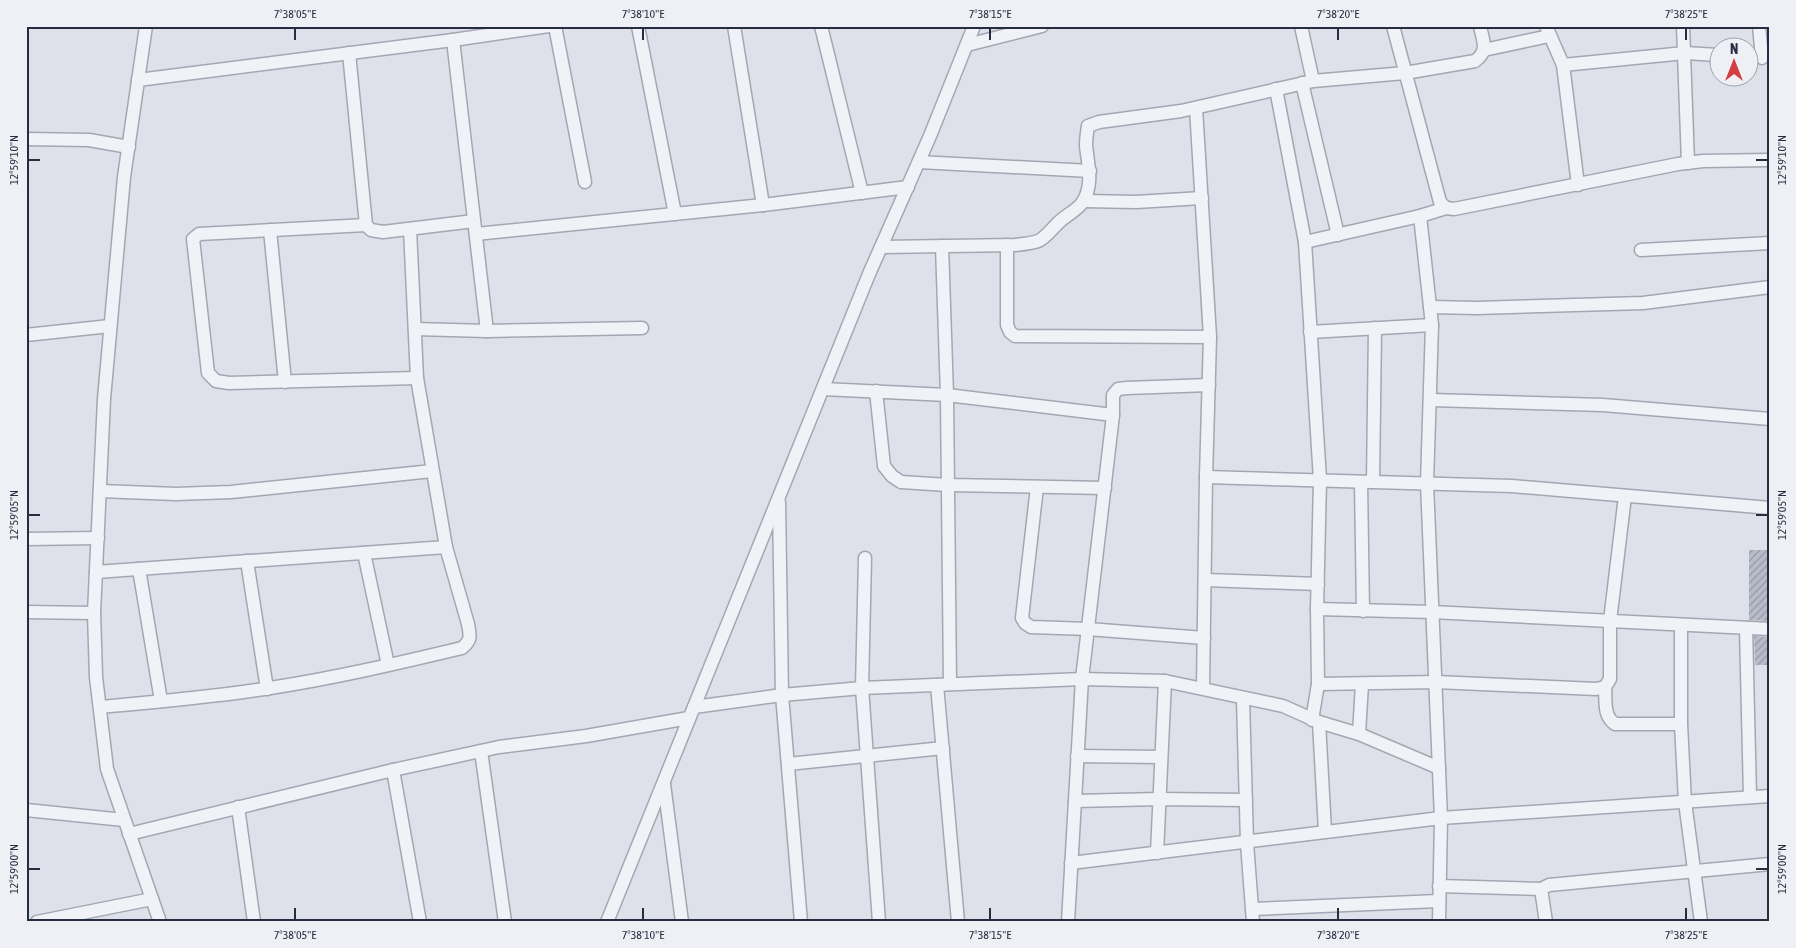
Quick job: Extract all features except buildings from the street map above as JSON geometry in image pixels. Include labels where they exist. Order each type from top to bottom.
[{"type":"street","points":[[146,26],[124,177],[110,326],[104,399],[94,613],[96,677],[107,769],[160,922]]},
{"type":"street","points":[[138,80],[453,40],[484,31],[549,26]]},
{"type":"street","points":[[555,26],[585,182]]},
{"type":"street","points":[[638,26],[675,214]]},
{"type":"street","points":[[734,26],[763,205]]},
{"type":"street","points":[[822,26],[862,193]]},
{"type":"street","points":[[606,922],[823,388],[881,247],[919,162],[974,26]]},
{"type":"street","points":[[967,45],[1042,26]]},
{"type":"street","points":[[1301,26],[1308,82],[1338,235]]},
{"type":"street","points":[[1393,26],[1440,202],[1446,208]]},
{"type":"street","points":[[881,247],[1007,245],[1037,242],[1046,238],[1060,222],[1084,201],[1090,171],[1086,144],[1088,126],[1098,122],[1196,108],[1308,82],[1405,73],[1474,61],[1482,56],[1484,50],[1480,26]]},
{"type":"street","points":[[1683,26],[1688,163]]},
{"type":"street","points":[[1758,26],[1766,58]]},
{"type":"street","points":[[1484,50],[1547,31],[1563,65],[1578,185]]},
{"type":"street","points":[[453,40],[487,331]]},
{"type":"street","points":[[348,53],[366,225],[371,230],[383,232],[410,229],[475,228],[675,214],[908,187]]},
{"type":"street","points":[[1563,65],[1685,53],[1708,54]]},
{"type":"street","points":[[1276,89],[1304,242],[1320,480],[1316,721],[1325,831]]},
{"type":"street","points":[[1196,108],[1210,338],[1203,688]]},
{"type":"street","points":[[26,139],[90,140],[128,147]]},
{"type":"street","points":[[1304,242],[1420,216],[1446,208],[1454,209],[1688,163],[1711,160],[1770,160]]},
{"type":"street","points":[[919,162],[1090,171]]},
{"type":"street","points":[[1084,201],[1136,202],[1202,198]]},
{"type":"street","points":[[1420,216],[1432,326],[1427,484],[1441,818],[1439,922]]},
{"type":"street","points":[[366,225],[199,234],[193,240],[208,373],[216,381],[229,383],[417,378]]},
{"type":"street","points":[[100,707],[161,702],[268,689],[388,666],[462,648],[469,642],[471,637],[468,624],[446,547],[417,378],[410,229]]},
{"type":"street","points":[[270,230],[285,382]]},
{"type":"street","points":[[1641,250],[1770,243]]},
{"type":"street","points":[[1007,245],[1007,325],[1010,332],[1015,336],[1210,338]]},
{"type":"street","points":[[942,246],[948,485],[943,748],[958,922]]},
{"type":"street","points":[[1430,307],[1477,308],[1643,302],[1770,287]]},
{"type":"street","points":[[26,335],[110,326]]},
{"type":"street","points":[[1310,332],[1432,326]]},
{"type":"street","points":[[415,329],[487,331],[642,328]]},
{"type":"street","points":[[1363,611],[1375,328]]},
{"type":"street","points":[[1068,922],[1082,679],[1113,415],[1113,395],[1118,389],[1209,385]]},
{"type":"street","points":[[823,388],[947,395],[1113,415]]},
{"type":"street","points":[[876,391],[884,466],[892,476],[901,482],[948,485],[1105,488]]},
{"type":"street","points":[[1431,400],[1603,405],[1770,419]]},
{"type":"street","points":[[100,491],[176,494],[231,492],[432,471]]},
{"type":"street","points":[[1206,477],[1512,486],[1770,508]]},
{"type":"street","points":[[1037,487],[1022,618],[1025,623],[1031,627],[1088,629],[1204,638]]},
{"type":"street","points":[[1625,496],[1610,621],[1610,678],[1605,687],[1606,713],[1609,721],[1615,724],[1681,724]]},
{"type":"street","points":[[779,497],[782,695],[801,922]]},
{"type":"street","points":[[26,539],[98,538]]},
{"type":"street","points":[[96,572],[446,547]]},
{"type":"street","points":[[364,553],[388,666]]},
{"type":"street","points":[[865,558],[862,688],[879,922]]},
{"type":"street","points":[[247,561],[268,689]]},
{"type":"street","points":[[139,569],[161,702]]},
{"type":"street","points":[[1205,580],[1318,584]]},
{"type":"street","points":[[1317,609],[1432,612],[1770,629]]},
{"type":"street","points":[[26,612],[94,613]]},
{"type":"street","points":[[1681,625],[1681,724],[1685,802],[1701,922]]},
{"type":"street","points":[[1746,628],[1750,798]]},
{"type":"street","points":[[129,834],[393,770],[499,747],[586,736],[782,695],[862,688],[1082,679],[1165,681],[1283,706],[1316,721],[1359,734],[1439,768]]},
{"type":"street","points":[[1157,853],[1165,681]]},
{"type":"street","points":[[1318,684],[1436,682],[1596,689],[1605,687]]},
{"type":"street","points":[[1359,734],[1362,684]]},
{"type":"street","points":[[1243,699],[1252,915],[1438,901]]},
{"type":"street","points":[[788,764],[943,748]]},
{"type":"street","points":[[482,751],[505,922]]},
{"type":"street","points":[[1078,756],[1161,757]]},
{"type":"street","points":[[393,770],[420,922]]},
{"type":"street","points":[[664,782],[682,922]]},
{"type":"street","points":[[1071,863],[1248,843],[1325,831],[1441,818],[1770,796]]},
{"type":"street","points":[[1075,801],[1159,799],[1246,800]]},
{"type":"street","points":[[238,807],[254,922]]},
{"type":"street","points":[[26,810],[124,820]]},
{"type":"street","points":[[1439,886],[1541,889],[1549,884],[1770,864]]},
{"type":"street","points":[[1541,889],[1546,922]]},
{"type":"street","points":[[37,922],[152,899]]}]
